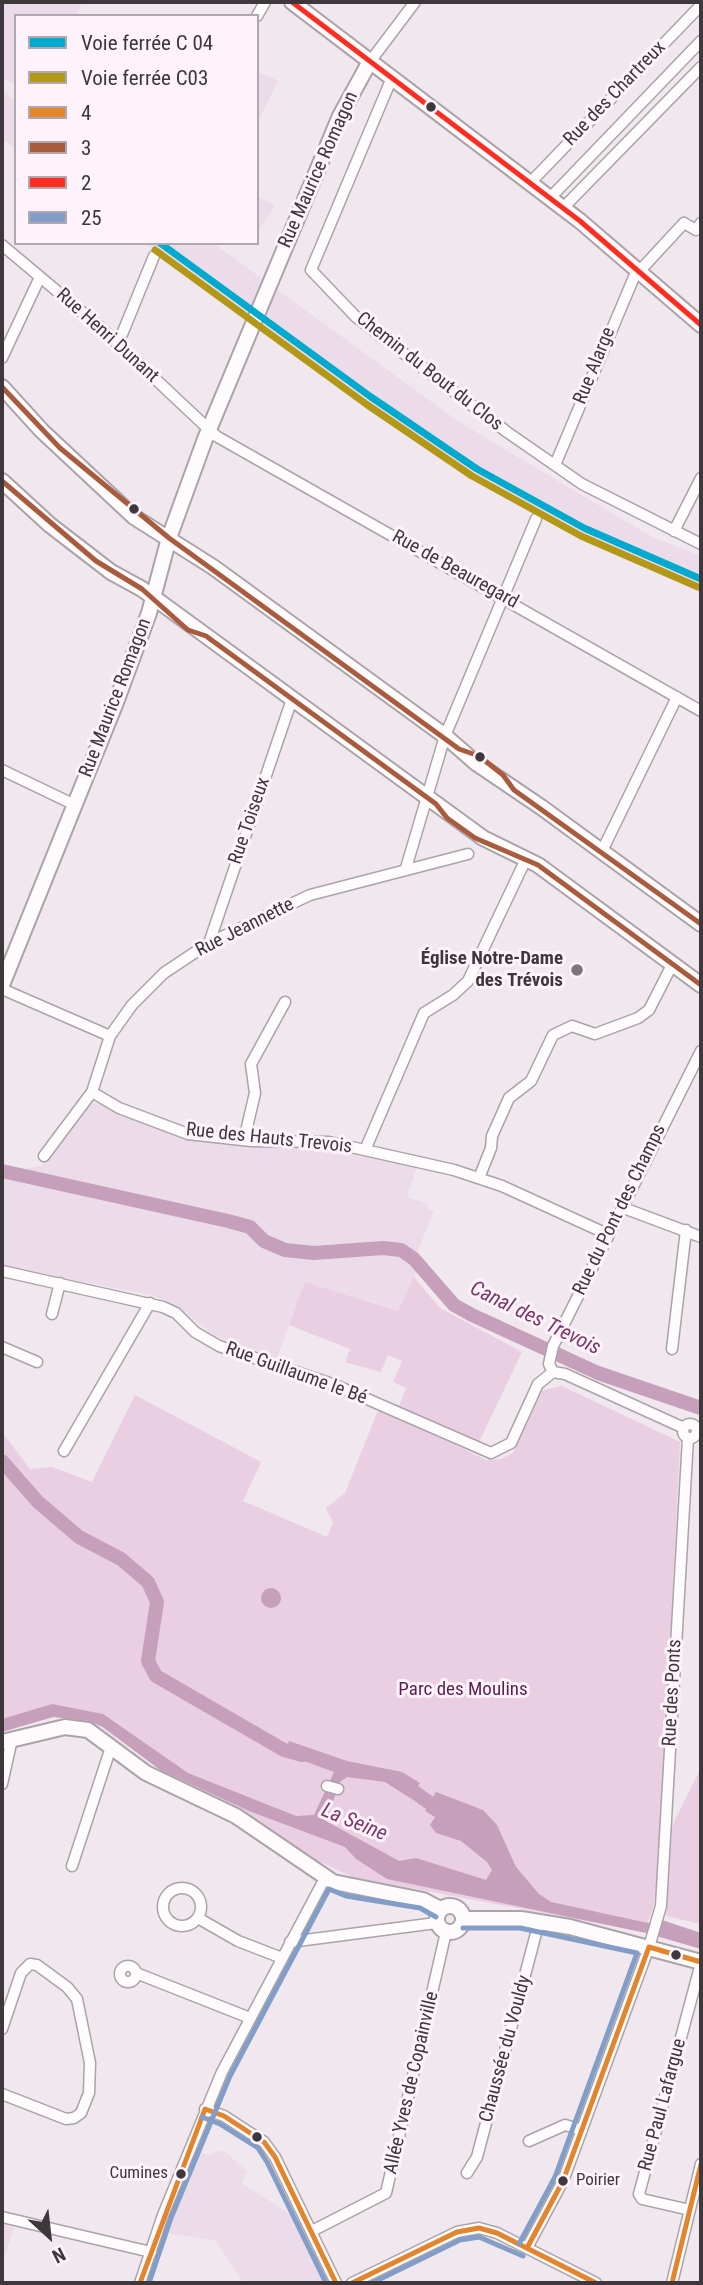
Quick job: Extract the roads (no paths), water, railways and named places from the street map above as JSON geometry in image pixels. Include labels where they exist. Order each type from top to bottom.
[{"type":"street","points":[[292,2],[391,80],[563,208],[639,269],[701,325]]},
{"type":"street","points":[[369,63],[415,2]]},
{"type":"street","name":"Rue des Chartreux","points":[[530,183],[701,5]]},
{"type":"street","points":[[550,198],[701,41]]},
{"type":"street","name":"Rue Maurice Romagon","points":[[2,987],[75,805],[153,598],[162,535],[209,430],[340,116],[369,63]]},
{"type":"street","points":[[563,208],[701,67]]},
{"type":"street","name":"Chemin du Bout du Clos","points":[[391,80],[311,270],[356,317],[507,432],[582,484],[701,544]]},
{"type":"street","name":"Rue Alarge","points":[[555,465],[617,313],[639,269],[684,223],[695,230],[701,223]]},
{"type":"street","name":"Rue Henri Dunant","points":[[2,245],[118,344],[209,430]]},
{"type":"street","points":[[118,344],[154,256]]},
{"type":"street","points":[[2,358],[40,277]]},
{"type":"street","points":[[2,387],[51,439],[113,494],[125,510],[445,736],[476,763],[701,924]]},
{"type":"street","name":"Rue de Beauregard","points":[[209,430],[701,711]]},
{"type":"street","points":[[674,531],[701,478]]},
{"type":"street","points":[[2,481],[76,546],[153,598],[489,842],[526,859],[701,985]]},
{"type":"street","points":[[406,867],[445,736],[536,519]]},
{"type":"street","points":[[602,851],[677,697]]},
{"type":"street","name":"Rue Toiseux","points":[[209,943],[292,699]]},
{"type":"street","points":[[2,770],[75,805]]},
{"type":"street","name":"Rue Jeannette","points":[[44,1156],[92,1092],[110,1036],[132,1006],[164,973],[209,943],[310,895],[406,867],[468,854]]},
{"type":"street","points":[[365,1150],[424,1013],[453,995],[468,981],[526,859]]},
{"type":"street","points":[[479,1178],[509,1098],[531,1081],[552,1035],[572,1026],[595,1034],[638,1018],[649,1010],[673,963]]},
{"type":"street","points":[[2,987],[110,1036]]},
{"type":"street","points":[[244,1140],[256,1093],[251,1064],[285,1003]]},
{"type":"street","name":"Rue du Pont des Champs","points":[[551,1368],[553,1346],[701,1051]]},
{"type":"street","name":"Rue des Hauts Trevois","points":[[92,1092],[119,1108],[188,1134],[244,1140],[329,1142],[479,1178],[607,1234]]},
{"type":"street","points":[[621,1207],[701,1237]]},
{"type":"street","points":[[672,1349],[686,1230]]},
{"type":"street","name":"Rue Guillaume le Bé","points":[[2,1271],[150,1303],[176,1313],[195,1332],[219,1346],[335,1384],[491,1453],[511,1443],[538,1384],[551,1368]]},
{"type":"street","points":[[52,1314],[60,1283]]},
{"type":"street","points":[[64,1451],[150,1303]]},
{"type":"street","points":[[2,1347],[37,1362]]},
{"type":"street","points":[[551,1368],[686,1433],[696,1435],[699,1429]]},
{"type":"street","name":"Rue des Ponts","points":[[527,2248],[563,2181],[651,1941],[659,1912],[686,1433]]},
{"type":"street","points":[[2,1784],[7,1741],[52,1729],[77,1727],[88,1730],[156,1779],[236,1816],[325,1878],[348,1888],[423,1900],[441,1921],[458,1930],[463,1919],[458,1908],[452,1905],[441,1921],[290,1942]]},
{"type":"street","points":[[72,1866],[111,1747]]},
{"type":"street","points":[[327,1786],[338,1789]]},
{"type":"street","points":[[140,2283],[205,2109],[325,1878]]},
{"type":"street","points":[[178,1887],[191,1889],[200,1899],[198,1918],[188,1925],[170,1922],[162,1906],[167,1894],[178,1887]]},
{"type":"street","points":[[198,1918],[238,1941],[282,1958]]},
{"type":"street","points":[[463,1919],[539,1922],[651,1941],[701,1962]]},
{"type":"street","name":"Allée Yves de Copainville","points":[[312,2231],[386,2193],[441,1921]]},
{"type":"street","name":"Chaussée du Vouldy","points":[[467,2173],[477,2157],[539,1922]]},
{"type":"street","name":"Rue Paul Lafargue","points":[[690,2210],[642,2199],[639,2194],[701,1962]]},
{"type":"street","points":[[2,2029],[22,1973],[30,1964],[37,1965],[67,1987],[77,1999],[90,2063],[89,2093],[81,2113],[74,2118],[66,2119],[2,2094]]},
{"type":"street","points":[[136,1973],[250,2018]]},
{"type":"street","points":[[205,2109],[224,2116],[264,2143],[275,2157],[336,2283]]},
{"type":"street","points":[[529,2141],[565,2125],[582,2130]]},
{"type":"street","points":[[672,2283],[701,2164]]},
{"type":"street","points":[[2,2217],[150,2252]]},
{"type":"street","points":[[352,2283],[457,2232],[479,2228],[497,2233],[596,2283]]},
{"type":"waterway","name":"Canal des Trevois","points":[[2,1171],[250,1227],[264,1241],[285,1250],[314,1253],[383,1248],[401,1250],[414,1259],[454,1305],[472,1315],[598,1373],[701,1408]]},
{"type":"waterway","points":[[2,1461],[38,1502],[79,1537],[121,1559],[148,1582],[157,1602],[148,1661],[156,1676],[284,1750],[302,1755]]},
{"type":"waterway","points":[[399,1781],[445,1814]]},
{"type":"rail line","name":"C03","points":[[155,250],[366,404],[472,476],[581,536],[698,587]]},
{"type":"place","name":"Église Notre-Dame des Trévois","points":[[577,970]]},
{"type":"place","name":"Cumines","points":[[181,2174]]},
{"type":"place","name":"Poirier","points":[[563,2181]]},
{"type":"park label","name":"Parc des Moulins","points":[[463,1690]]},
{"type":"water label","name":"La Seine","points":[[354,1823]]}]
